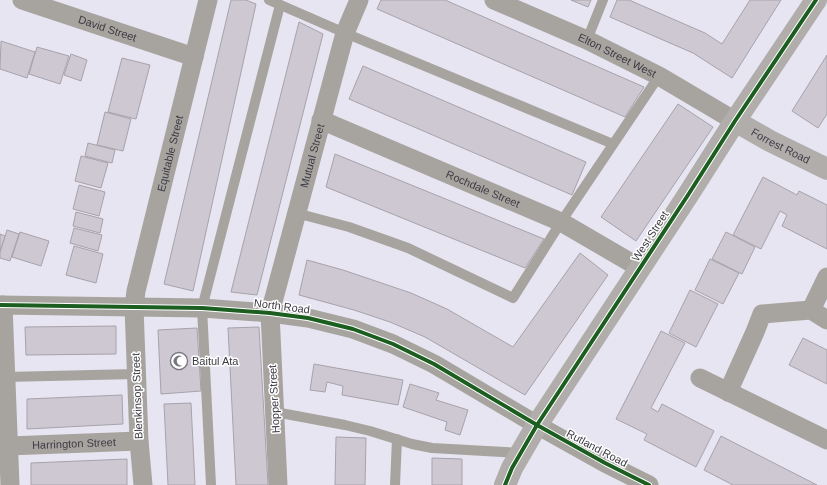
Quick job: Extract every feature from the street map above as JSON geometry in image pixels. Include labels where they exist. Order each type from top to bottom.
[{"type":"street","name":"David Street","points":[[22,0],[194,57]]},
{"type":"street","name":"Equitable Street","points":[[134,308],[136,291],[208,0]]},
{"type":"street","name":"Mutual Street","points":[[270,313],[345,34],[359,0]]},
{"type":"street","name":"Elton Street West","points":[[494,0],[587,40],[659,76],[735,121]]},
{"type":"street","name":"West Street","points":[[505,485],[512,468],[537,426],[735,121],[816,0]]},
{"type":"street","name":"Rochdale Street","points":[[321,120],[561,222],[640,268]]},
{"type":"street","name":"Forrest Road","points":[[735,121],[770,141],[827,169]]},
{"type":"street","points":[[811,310],[827,277]]},
{"type":"street","name":"North Road","points":[[1,305],[202,308],[270,313],[308,318],[353,329],[394,344],[434,364],[537,426]]},
{"type":"street","points":[[1,305],[10,485]]},
{"type":"street","name":"Blenkinsop Street","points":[[134,308],[139,441],[143,485]]},
{"type":"street","points":[[728,392],[756,332],[762,314],[811,310],[827,320]]},
{"type":"street","name":"Hopper Street","points":[[270,313],[278,485]]},
{"type":"street","points":[[700,378],[827,440]]},
{"type":"street","name":"Rutland Road","points":[[537,426],[649,485]]},
{"type":"street","name":"Harrington Street","points":[[8,446],[139,441]]},
{"type":"lane","points":[[269,0],[345,34],[613,144]]},
{"type":"lane","points":[[587,40],[603,0]]},
{"type":"lane","points":[[211,485],[202,308],[280,4]]},
{"type":"lane","points":[[296,213],[349,227],[408,248],[513,298],[561,222],[659,76]]},
{"type":"lane","points":[[5,376],[136,374]]},
{"type":"lane","points":[[275,412],[345,425],[412,444],[432,448],[521,453]]},
{"type":"lane","points":[[395,485],[397,439]]},
{"type":"building","points":[[231,0],[246,0],[256,4],[193,291],[164,284]]},
{"type":"building","points":[[381,0],[445,0],[644,87],[625,117],[377,9]]},
{"type":"building","points":[[571,0],[591,0],[588,7]]},
{"type":"building","points":[[617,0],[629,0],[705,33],[722,44],[750,0],[781,0],[732,78],[693,53],[610,17]]},
{"type":"building","points":[[299,22],[323,34],[257,295],[231,292]]},
{"type":"building","points":[[1,41],[35,52],[27,78],[0,69]]},
{"type":"building","points":[[37,47],[69,56],[60,84],[29,74]]},
{"type":"building","points":[[71,54],[87,60],[81,81],[64,75]]},
{"type":"building","points":[[827,55],[827,114],[818,128],[792,111]]},
{"type":"building","points":[[122,58],[150,65],[136,119],[108,112]]},
{"type":"building","points":[[363,66],[586,162],[572,195],[349,99]]},
{"type":"building","points":[[678,104],[713,127],[636,241],[601,217]]},
{"type":"building","points":[[105,112],[131,119],[123,151],[97,145]]},
{"type":"building","points":[[88,143],[115,150],[112,163],[85,156]]},
{"type":"building","points":[[335,154],[544,239],[525,268],[326,187]]},
{"type":"building","points":[[81,156],[108,163],[101,188],[75,181]]},
{"type":"building","points":[[763,177],[797,195],[799,191],[827,205],[827,249],[782,226],[787,215],[780,211],[761,249],[733,235]]},
{"type":"building","points":[[79,185],[105,192],[99,216],[73,209]]},
{"type":"building","points":[[76,212],[103,219],[100,233],[73,226]]},
{"type":"building","points":[[74,228],[102,235],[98,251],[70,243]]},
{"type":"building","points":[[7,230],[19,234],[10,261],[0,258],[0,252]]},
{"type":"building","points":[[20,232],[49,241],[41,266],[12,257]]},
{"type":"building","points":[[726,232],[755,247],[742,274],[712,259]]},
{"type":"building","points":[[0,234],[5,236],[0,252]]},
{"type":"building","points":[[74,246],[103,254],[96,283],[66,275]]},
{"type":"building","points":[[580,253],[608,275],[525,395],[425,337],[390,322],[354,310],[299,295],[307,260],[343,270],[411,293],[447,309],[513,347]]},
{"type":"building","points":[[710,259],[739,273],[723,304],[695,290]]},
{"type":"building","points":[[690,290],[718,304],[696,347],[669,333]]},
{"type":"building","points":[[116,326],[116,354],[26,355],[25,327]]},
{"type":"building","points":[[259,327],[268,485],[236,485],[228,328]]},
{"type":"building","name":"Baitul Ata","points":[[197,328],[201,391],[161,394],[158,330]]},
{"type":"building","points":[[661,331],[685,343],[651,408],[658,412],[662,404],[714,431],[696,467],[644,440],[647,434],[616,419]]},
{"type":"building","points":[[803,338],[827,350],[827,384],[789,365]]},
{"type":"building","points":[[314,364],[403,380],[398,405],[342,395],[343,386],[327,382],[325,392],[310,390]]},
{"type":"building","points":[[410,384],[439,393],[436,400],[468,410],[460,435],[445,430],[447,422],[403,407]]},
{"type":"building","points":[[122,395],[123,424],[27,429],[27,399]]},
{"type":"building","points":[[191,403],[195,485],[168,485],[164,404]]},
{"type":"building","points":[[721,436],[817,485],[733,485],[704,470]]},
{"type":"building","points":[[336,437],[366,438],[365,485],[335,485]]},
{"type":"building","points":[[432,458],[462,459],[462,485],[432,485]]},
{"type":"building","points":[[127,459],[127,485],[31,485],[31,463]]},
{"type":"cycle path","points":[[505,485],[512,468],[537,425],[735,121],[816,0]]},
{"type":"cycle path","points":[[0,305],[202,308],[270,313],[308,318],[353,329],[393,344],[434,364],[537,425],[605,463],[649,485]]},
{"type":"place","name":"Baitul Ata","points":[[179,361]]}]
